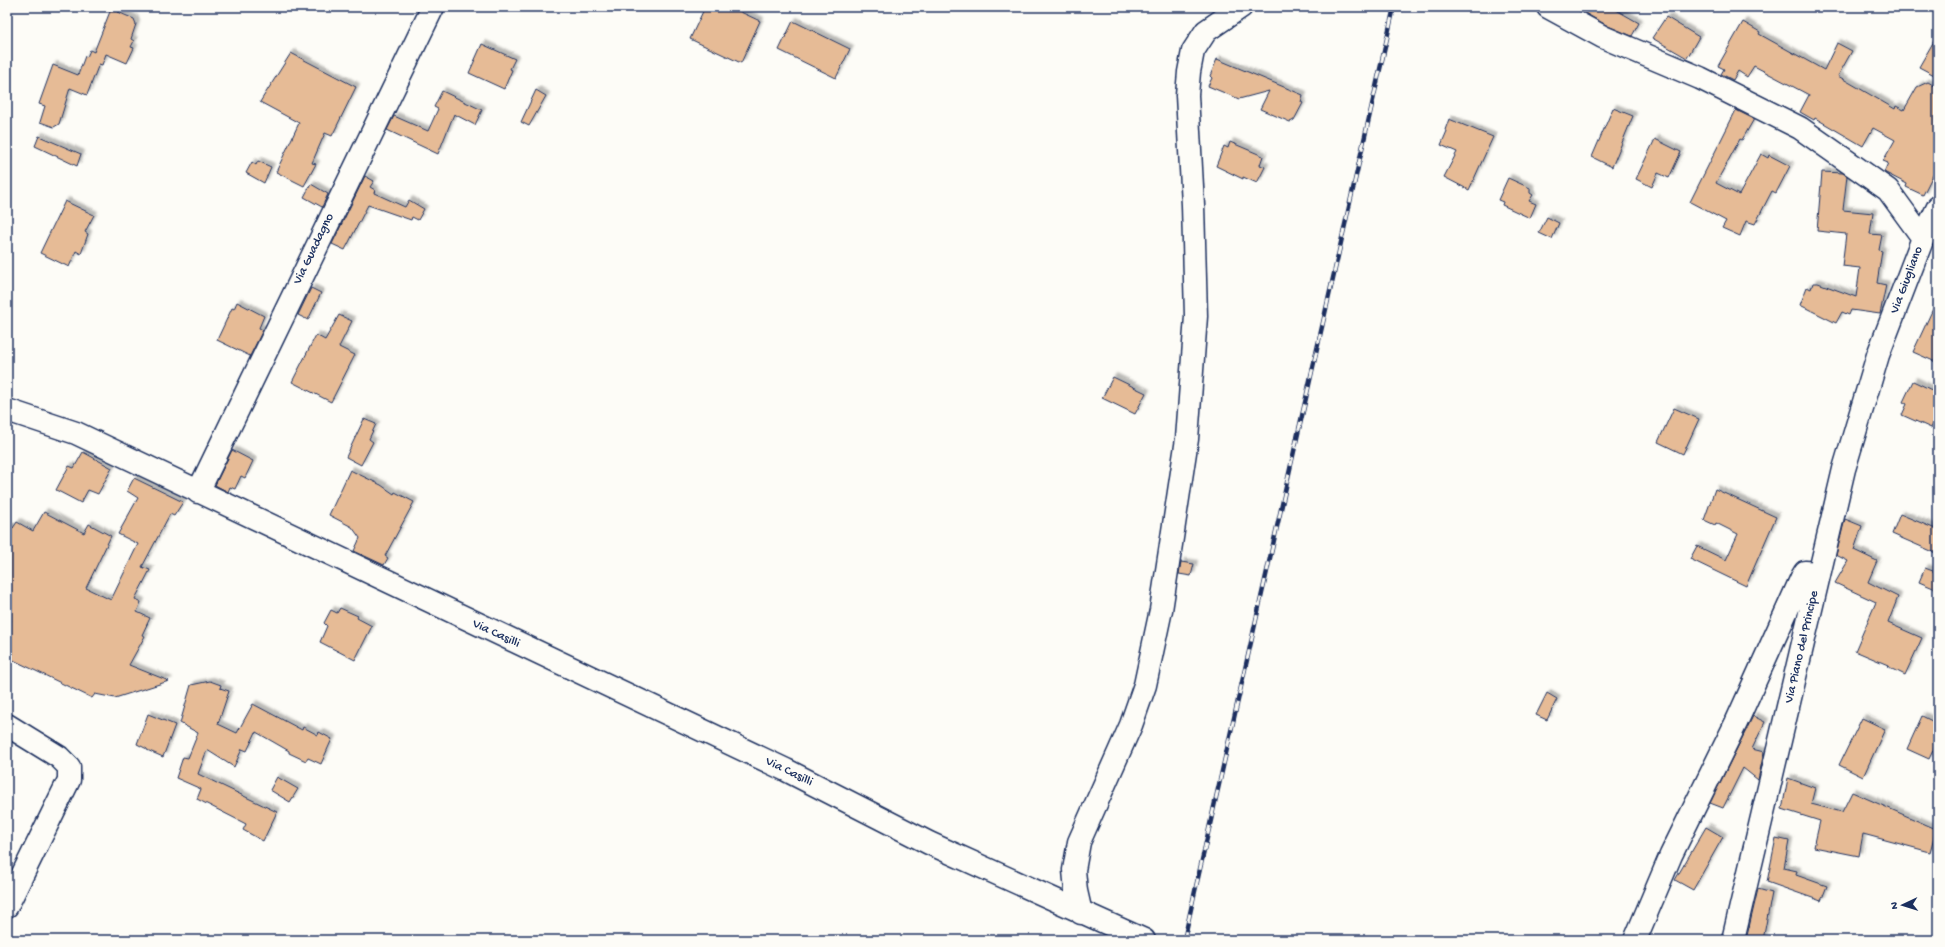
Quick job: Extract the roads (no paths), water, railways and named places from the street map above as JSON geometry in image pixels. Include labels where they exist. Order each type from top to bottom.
[{"type":"street","name":"Via Guadagno","points":[[198,492],[433,7]]},
{"type":"street","points":[[1081,913],[1076,891],[1074,870],[1079,842],[1131,725],[1145,685],[1161,610],[1187,439],[1196,316],[1193,205],[1187,95],[1190,65],[1193,51],[1206,32],[1241,7]]},
{"type":"street","points":[[1548,7],[1603,37],[1700,78],[1800,128],[1888,190],[1923,238]]},
{"type":"street","name":"Via Giugliano","points":[[1878,355],[1923,238],[1938,207]]},
{"type":"street","name":"Via Piano del Principe","points":[[1733,940],[1844,469],[1878,355]]},
{"type":"street","name":"Via Casilli","points":[[7,410],[76,433],[433,604],[786,770],[929,843],[1081,913],[1144,940]]},
{"type":"street","points":[[1635,940],[1671,855],[1736,724],[1802,577],[1805,572],[1819,573]]},
{"type":"street","points":[[7,725],[59,757],[69,766],[69,780],[7,906]]},
{"type":"railway","points":[[1184,940],[1394,7]]}]
